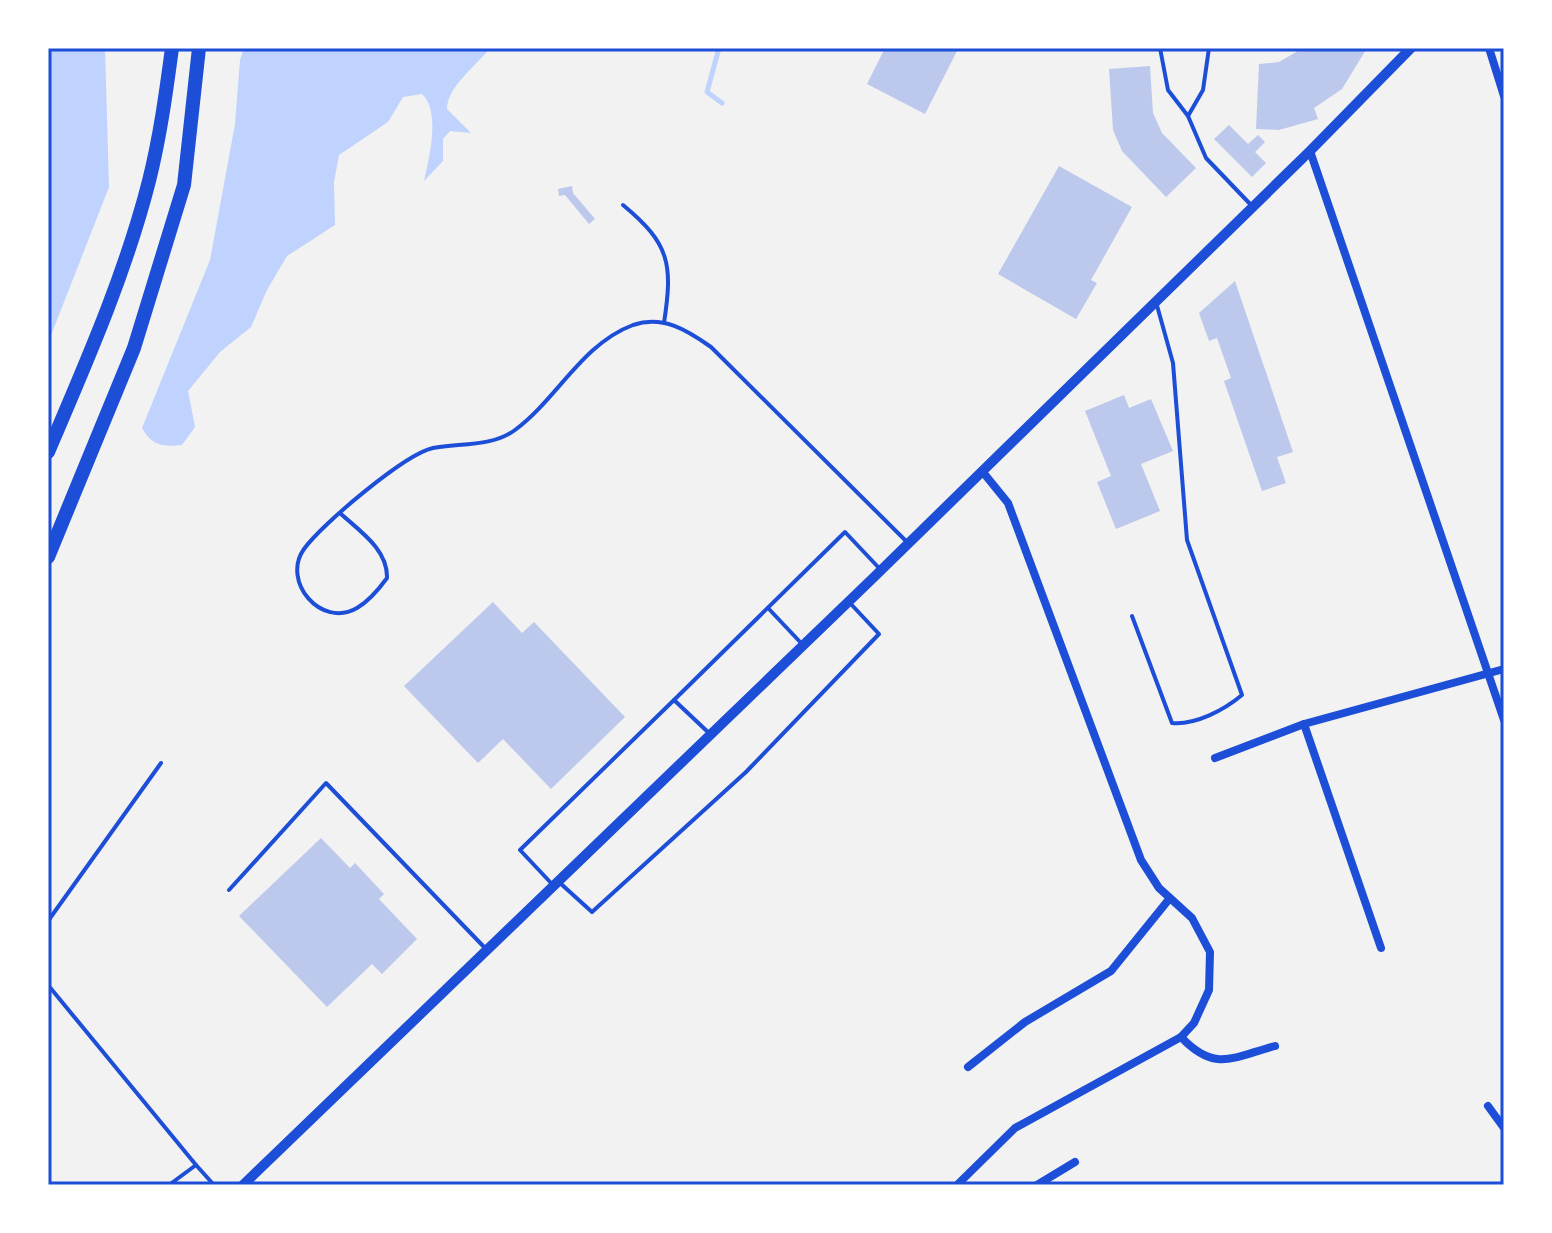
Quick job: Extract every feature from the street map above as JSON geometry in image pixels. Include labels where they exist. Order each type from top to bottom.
[{"type":"highway","points":[[48,452],[97,335],[140,214],[157,147],[172,48]]},
{"type":"highway","points":[[48,557],[54,530],[134,348],[184,185],[199,48]]},
{"type":"street","points":[[243,1185],[881,570],[1155,299],[1310,151],[1411,48]]},
{"type":"street","points":[[1489,48],[1504,96]]},
{"type":"street","points":[[1310,151],[1504,720]]},
{"type":"street","points":[[958,1185],[1015,1128],[1181,1037],[1202,1009],[1212,970],[1203,932],[1150,877],[1131,839],[1008,503],[982,471]]},
{"type":"street","points":[[1215,758],[1304,724],[1504,669]]},
{"type":"street","points":[[1304,724],[1381,948]]},
{"type":"street","points":[[968,1067],[1025,1022],[1111,971],[1170,898]]},
{"type":"street","points":[[1181,1037],[1196,1053],[1216,1062],[1275,1046]]},
{"type":"street","points":[[1488,1106],[1504,1128]]},
{"type":"street","points":[[1037,1185],[1075,1162]]},
{"type":"lane","points":[[1160,48],[1168,90],[1188,116],[1206,158],[1252,206]]},
{"type":"lane","points":[[1188,116],[1203,90],[1209,48]]},
{"type":"lane","points":[[623,205],[655,234],[668,260],[664,323]]},
{"type":"lane","points":[[1132,616],[1172,723],[1186,724],[1232,703],[1242,695],[1187,540],[1173,363],[1155,299]]},
{"type":"lane","points":[[341,514],[378,549],[388,563],[387,578],[356,609],[331,614],[313,605],[302,590],[297,566],[303,550],[341,514],[400,465],[429,449],[493,440],[515,431],[602,343],[632,326],[655,321],[684,328],[711,347],[908,543]]},
{"type":"lane","points":[[849,601],[879,634],[746,772],[592,912],[520,850],[845,532],[881,570]]},
{"type":"lane","points":[[768,608],[803,645]]},
{"type":"lane","points":[[674,700],[710,734]]},
{"type":"lane","points":[[48,921],[161,763]]},
{"type":"lane","points":[[229,890],[326,783],[487,950]]},
{"type":"lane","points":[[48,985],[214,1185]]},
{"type":"lane","points":[[169,1185],[196,1165]]},
{"type":"water","points":[[48,48],[105,48],[109,187],[48,343]]},
{"type":"water","points":[[244,48],[490,48],[457,85],[448,101],[447,109],[471,133],[450,131],[443,139],[443,161],[424,181],[431,148],[432,123],[428,102],[422,94],[403,97],[388,122],[339,155],[334,182],[335,225],[287,256],[267,290],[251,327],[220,352],[188,391],[195,427],[182,445],[164,445],[150,439],[142,428],[210,260],[235,124],[240,60]]},
{"type":"building","points":[[885,48],[957,51],[925,114],[867,84]]},
{"type":"building","points":[[1303,48],[1367,48],[1342,89],[1314,108],[1318,119],[1279,130],[1256,129],[1259,64],[1279,62]]},
{"type":"building","points":[[1150,66],[1153,113],[1162,133],[1196,168],[1166,197],[1122,151],[1113,130],[1109,69]]},
{"type":"building","points":[[1229,125],[1248,144],[1258,135],[1265,142],[1255,152],[1266,163],[1252,177],[1214,139]]},
{"type":"building","points":[[1059,166],[1132,207],[1091,280],[1097,283],[1076,319],[998,274]]},
{"type":"building","points":[[572,186],[573,193],[595,219],[589,224],[565,195],[559,196],[558,189]]},
{"type":"building","points":[[1235,281],[1293,452],[1277,457],[1286,483],[1262,491],[1224,381],[1231,378],[1217,338],[1209,341],[1199,313]]},
{"type":"building","points":[[1124,395],[1129,408],[1151,399],[1173,451],[1141,464],[1160,511],[1116,529],[1097,482],[1111,476],[1085,411]]},
{"type":"building","points":[[493,602],[522,633],[534,622],[625,717],[551,789],[503,739],[478,763],[404,686]]},
{"type":"building","points":[[321,838],[350,868],[355,863],[384,894],[379,899],[417,939],[382,974],[372,964],[327,1007],[239,916]]},
{"type":"waterway","points":[[719,48],[707,92],[722,103]]}]
